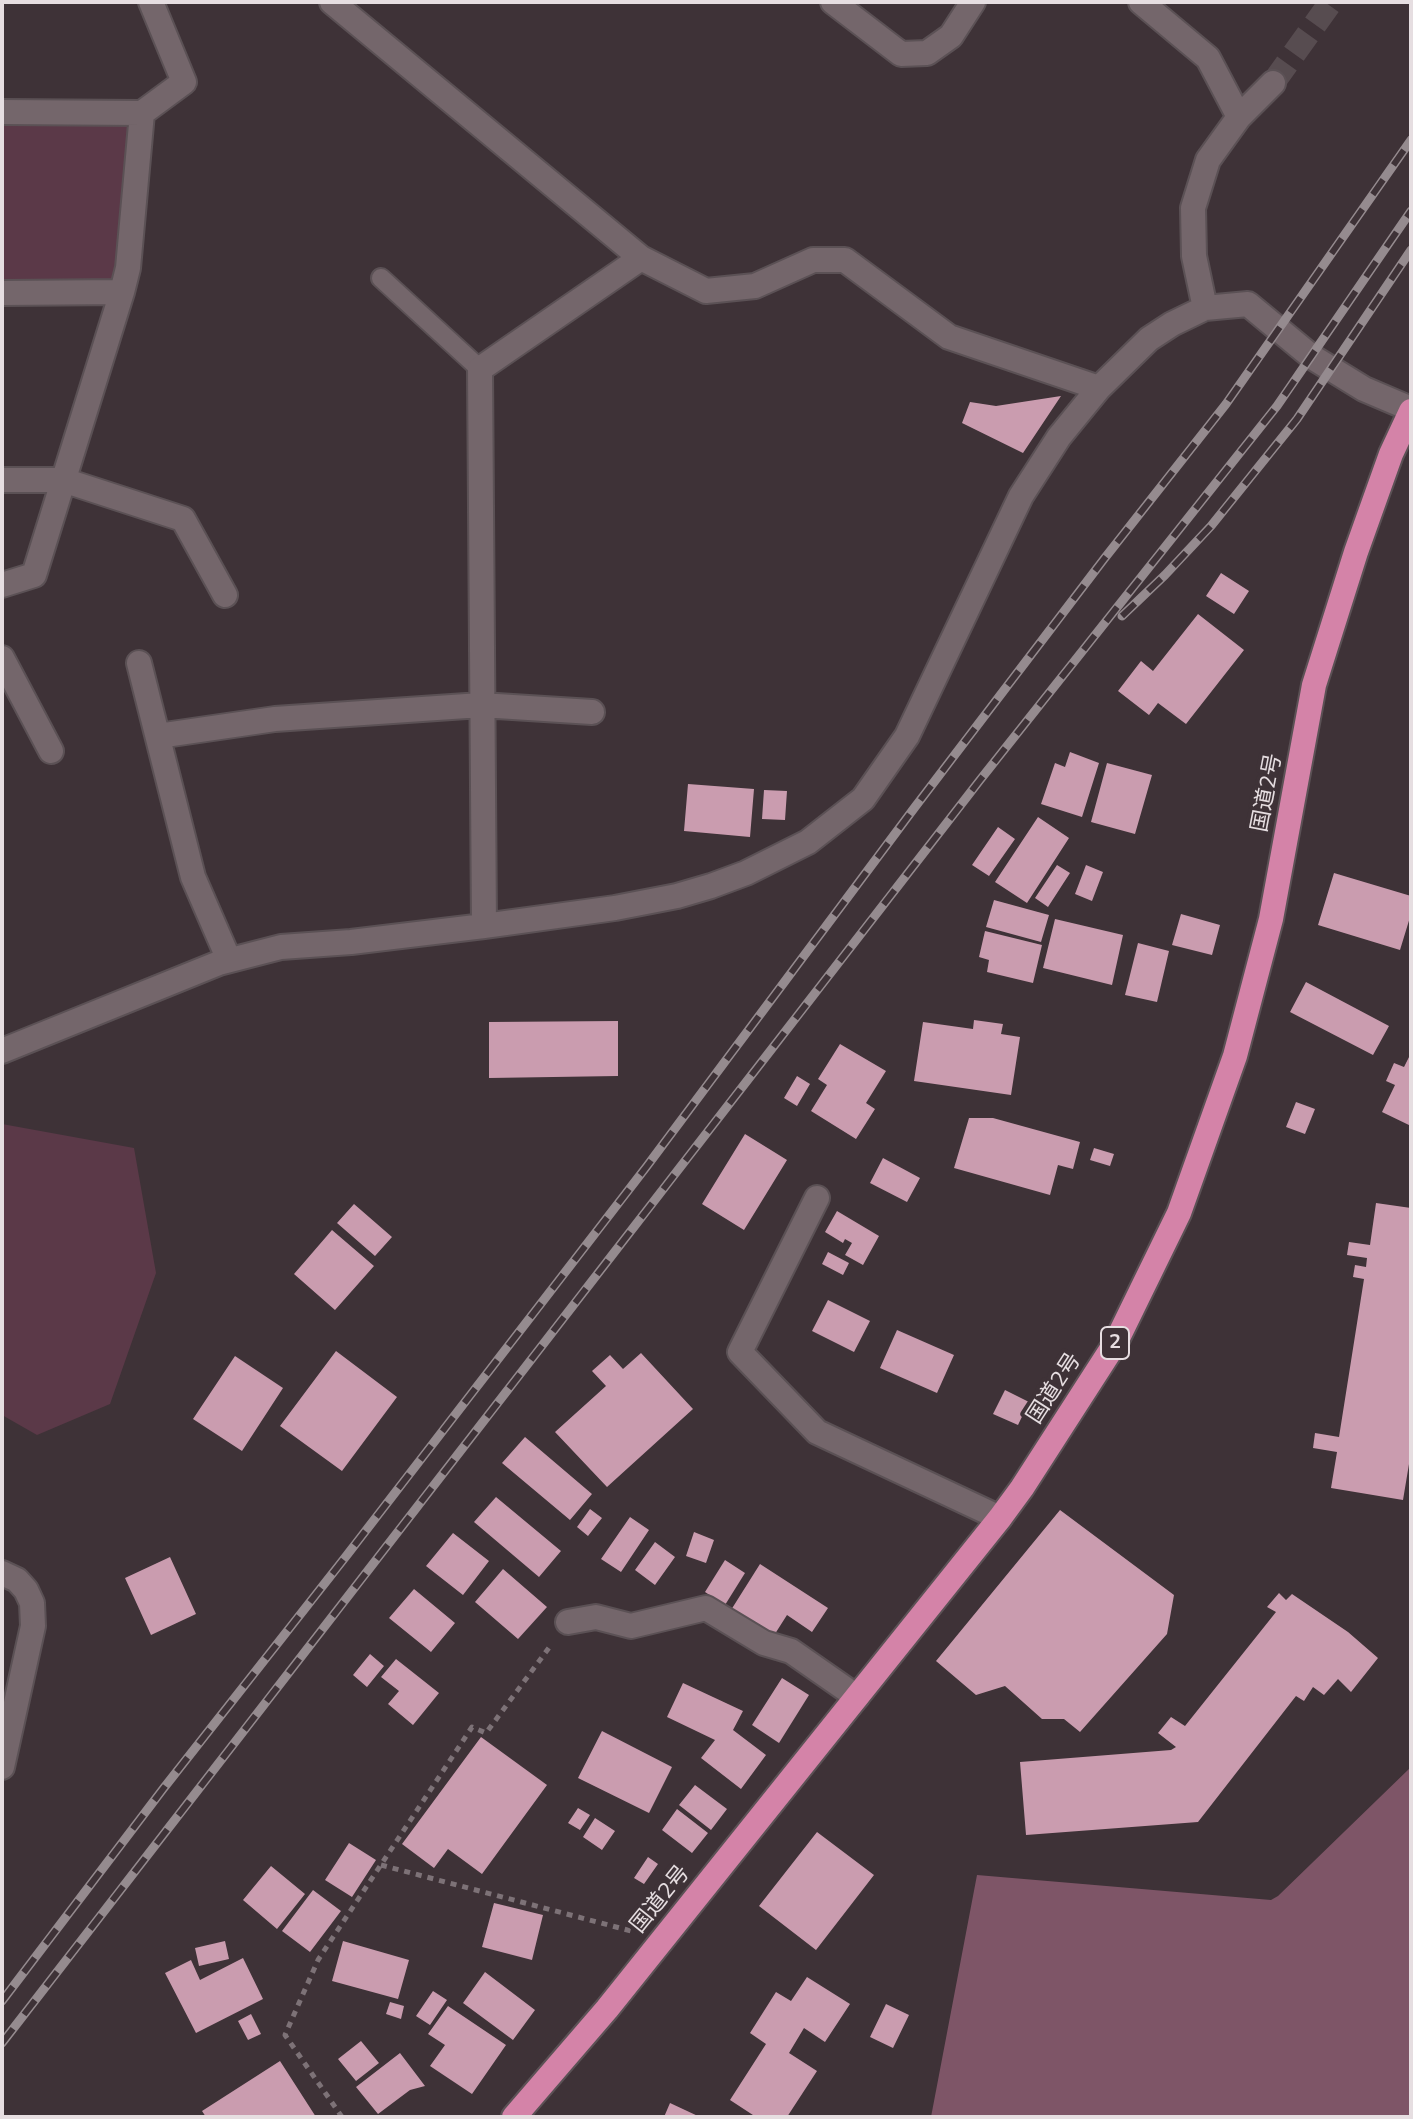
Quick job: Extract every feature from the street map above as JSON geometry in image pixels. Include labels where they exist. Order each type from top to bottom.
[{"type":"highway","name":"国道2号","points":[[514,2117],[607,2009],[1000,1518],[1116,1342],[1179,1213],[1235,1056],[1271,919],[1314,685],[1356,552],[1391,454],[1411,410]]},
{"type":"street","points":[[2,112],[85,118],[142,113],[184,82],[151,2]]},
{"type":"street","points":[[333,2],[641,258],[706,291],[755,286],[813,260],[845,260],[949,337],[1099,388]]},
{"type":"street","points":[[833,2],[901,54],[927,53],[951,36],[973,2]]},
{"type":"street","points":[[1141,2],[1208,58],[1239,117]]},
{"type":"street","points":[[1205,308],[1194,256],[1193,208],[1208,160],[1239,117],[1273,83]]},
{"type":"street","points":[[2,585],[34,575],[122,292],[128,268],[142,113]]},
{"type":"street","points":[[484,926],[480,369],[641,258]]},
{"type":"street","points":[[15,289],[122,292]]},
{"type":"street","points":[[2,1051],[229,960],[281,947],[484,926],[677,896],[746,873],[808,842],[863,799],[907,736],[1021,496],[1059,437],[1099,388],[1149,339],[1205,308],[1248,304],[1312,357],[1364,389],[1411,410]]},
{"type":"street","points":[[2,480],[63,480],[183,519],[225,595]]},
{"type":"street","points":[[2,658],[51,751]]},
{"type":"street","points":[[139,663],[193,877],[229,960]]},
{"type":"street","points":[[158,736],[275,719],[481,705],[592,712]]},
{"type":"street","points":[[817,1198],[740,1352],[817,1432],[1000,1518]]},
{"type":"street","points":[[2,1573],[17,1580],[26,1590],[32,1603],[33,1626],[2,1767]]},
{"type":"street","points":[[568,1622],[596,1617],[631,1626],[706,1608],[764,1643],[791,1651],[857,1697]]},
{"type":"lane","points":[[381,278],[480,369]]},
{"type":"path","points":[[342,2117],[285,2035],[318,1960],[472,1727],[486,1733],[568,1622]]},
{"type":"path","points":[[381,1865],[663,1939]]},
{"type":"shaded area","points":[[2,123],[128,123],[114,281],[2,281]]},
{"type":"shaded area","points":[[2,1124],[134,1148],[156,1273],[110,1404],[37,1435],[2,1415]]},
{"type":"shaded area","points":[[1411,1767],[1411,2117],[931,2117],[977,1875],[1271,1900]]},
{"type":"building","points":[[1061,396],[1023,453],[962,423],[970,402],[996,406]]},
{"type":"building","points":[[1221,573],[1249,591],[1234,614],[1206,596]]},
{"type":"building","points":[[1198,614],[1244,650],[1186,724],[1158,703],[1149,715],[1118,691],[1141,661],[1153,671]]},
{"type":"building","points":[[1070,752],[1099,763],[1082,817],[1041,804],[1055,763],[1065,767]]},
{"type":"building","points":[[1107,763],[1152,775],[1135,834],[1091,822]]},
{"type":"building","points":[[688,784],[754,789],[750,837],[684,831]]},
{"type":"building","points":[[764,790],[787,791],[785,820],[762,819]]},
{"type":"building","points":[[1038,817],[1069,838],[1027,903],[995,882]]},
{"type":"building","points":[[998,827],[1015,839],[989,876],[972,865]]},
{"type":"building","points":[[1057,865],[1070,873],[1048,907],[1035,898]]},
{"type":"building","points":[[1086,865],[1103,872],[1092,901],[1075,894]]},
{"type":"building","points":[[1334,873],[1411,896],[1411,914],[1400,950],[1318,925]]},
{"type":"building","points":[[994,900],[1049,915],[1041,942],[986,927]]},
{"type":"building","points":[[1181,914],[1220,925],[1212,955],[1172,945]]},
{"type":"building","points":[[1055,919],[1123,935],[1112,985],[1043,968]]},
{"type":"building","points":[[985,931],[1042,945],[1033,983],[987,972],[989,960],[979,957]]},
{"type":"building","points":[[1138,943],[1169,951],[1157,1002],[1125,995]]},
{"type":"building","points":[[1306,982],[1389,1026],[1373,1055],[1290,1012]]},
{"type":"building","points":[[974,1020],[1003,1024],[1001,1034],[1020,1037],[1011,1095],[914,1081],[923,1022],[973,1029]]},
{"type":"building","points":[[618,1021],[618,1076],[489,1078],[489,1022]]},
{"type":"building","points":[[840,1044],[886,1071],[866,1103],[875,1109],[856,1139],[811,1111],[827,1085],[818,1079]]},
{"type":"building","points":[[1411,1053],[1411,1126],[1382,1112],[1395,1085],[1386,1081],[1394,1063],[1404,1067]]},
{"type":"building","points":[[797,1076],[810,1084],[797,1106],[784,1098]]},
{"type":"building","points":[[1296,1102],[1315,1109],[1305,1134],[1286,1127]]},
{"type":"building","points":[[969,1118],[993,1118],[1080,1142],[1073,1169],[1058,1165],[1050,1195],[954,1168]]},
{"type":"building","points":[[745,1134],[787,1160],[744,1230],[702,1204]]},
{"type":"building","points":[[1094,1148],[1114,1154],[1110,1166],[1090,1160]]},
{"type":"building","points":[[883,1158],[920,1178],[907,1202],[870,1183]]},
{"type":"building","points":[[1376,1203],[1411,1208],[1411,1452],[1403,1500],[1331,1488],[1337,1452],[1313,1448],[1315,1433],[1339,1437],[1364,1279],[1353,1277],[1355,1265],[1366,1267],[1367,1258],[1347,1255],[1349,1242],[1370,1245]]},
{"type":"building","points":[[354,1204],[392,1237],[375,1256],[337,1223]]},
{"type":"building","points":[[837,1211],[879,1236],[863,1265],[845,1255],[852,1243],[845,1239],[843,1243],[825,1232]]},
{"type":"building","points":[[332,1230],[374,1266],[335,1310],[294,1274]]},
{"type":"building","points":[[828,1252],[849,1263],[843,1275],[822,1264]]},
{"type":"building","points":[[828,1300],[870,1321],[854,1352],[812,1331]]},
{"type":"building","points":[[897,1330],[954,1355],[937,1393],[880,1368]]},
{"type":"building","points":[[336,1351],[397,1397],[342,1471],[280,1426]]},
{"type":"building","points":[[641,1353],[693,1409],[607,1487],[555,1432],[606,1386],[592,1371],[610,1355],[623,1369]]},
{"type":"building","points":[[235,1356],[283,1388],[242,1451],[193,1419]]},
{"type":"building","points":[[1005,1390],[1029,1402],[1018,1425],[993,1414]]},
{"type":"building","points":[[525,1437],[592,1494],[570,1520],[502,1463]]},
{"type":"building","points":[[496,1497],[561,1551],[539,1577],[474,1522]]},
{"type":"building","points":[[590,1509],[602,1518],[588,1536],[577,1527]]},
{"type":"building","points":[[1060,1510],[1174,1595],[1167,1634],[1080,1732],[1064,1719],[1042,1719],[1005,1686],[976,1695],[936,1661]]},
{"type":"building","points":[[630,1517],[649,1530],[621,1572],[601,1559]]},
{"type":"building","points":[[694,1532],[714,1540],[706,1563],[686,1556]]},
{"type":"building","points":[[453,1533],[489,1561],[463,1595],[426,1566]]},
{"type":"building","points":[[655,1542],[675,1557],[655,1585],[635,1570]]},
{"type":"building","points":[[170,1557],[196,1614],[151,1635],[125,1578]]},
{"type":"building","points":[[725,1560],[745,1573],[725,1605],[705,1592]]},
{"type":"building","points":[[760,1564],[828,1608],[812,1632],[787,1615],[773,1637],[731,1610]]},
{"type":"building","points":[[503,1569],[547,1607],[518,1639],[475,1602]]},
{"type":"building","points":[[414,1589],[455,1623],[431,1652],[389,1618]]},
{"type":"building","points":[[1279,1593],[1286,1600],[1292,1594],[1348,1632],[1378,1658],[1351,1692],[1338,1679],[1324,1695],[1313,1687],[1304,1701],[1296,1696],[1198,1822],[1026,1835],[1020,1762],[1171,1750],[1176,1747],[1158,1733],[1171,1717],[1185,1726],[1276,1612],[1267,1607]]},
{"type":"building","points":[[370,1654],[384,1666],[367,1687],[353,1675]]},
{"type":"building","points":[[396,1659],[439,1693],[413,1725],[388,1704],[399,1691],[381,1677]]},
{"type":"building","points":[[782,1678],[809,1695],[779,1743],[752,1725]]},
{"type":"building","points":[[683,1683],[743,1711],[733,1730],[766,1755],[741,1789],[701,1758],[715,1740],[667,1717]]},
{"type":"building","points":[[602,1731],[672,1767],[649,1813],[578,1778]]},
{"type":"building","points":[[481,1737],[547,1785],[482,1874],[448,1849],[434,1868],[402,1844]]},
{"type":"building","points":[[695,1785],[727,1809],[711,1830],[679,1805]]},
{"type":"building","points":[[578,1808],[590,1815],[580,1830],[568,1823]]},
{"type":"building","points":[[677,1809],[708,1833],[692,1853],[662,1830]]},
{"type":"building","points":[[595,1818],[615,1831],[602,1850],[583,1837]]},
{"type":"building","points":[[817,1832],[874,1875],[816,1950],[759,1906]]},
{"type":"building","points":[[349,1843],[376,1860],[352,1897],[325,1880]]},
{"type":"building","points":[[648,1857],[658,1864],[644,1884],[634,1878]]},
{"type":"building","points":[[271,1866],[305,1894],[277,1929],[243,1900]]},
{"type":"building","points":[[313,1890],[341,1911],[310,1952],[282,1931]]},
{"type":"building","points":[[494,1903],[543,1915],[532,1960],[482,1947]]},
{"type":"building","points":[[225,1941],[229,1959],[199,1966],[195,1948]]},
{"type":"building","points":[[343,1941],[409,1960],[398,1999],[332,1981]]},
{"type":"building","points":[[243,1958],[263,1999],[196,2033],[165,1973],[191,1960],[200,1980]]},
{"type":"building","points":[[485,1972],[535,2010],[513,2040],[463,2003]]},
{"type":"building","points":[[807,1977],[850,2004],[825,2042],[804,2028],[789,2053],[817,2071],[787,2117],[756,2117],[730,2100],[766,2044],[750,2033],[776,1992],[791,2001]]},
{"type":"building","points":[[433,1991],[447,2000],[430,2025],[416,2016]]},
{"type":"building","points":[[390,2002],[404,2006],[401,2019],[386,2014]]},
{"type":"building","points":[[886,2004],[909,2015],[893,2048],[870,2037]]},
{"type":"building","points":[[448,2006],[506,2045],[472,2094],[430,2066],[445,2045],[428,2034]]},
{"type":"building","points":[[251,2014],[261,2034],[248,2040],[238,2021]]},
{"type":"building","points":[[361,2041],[379,2063],[356,2081],[338,2059]]},
{"type":"building","points":[[400,2053],[425,2086],[410,2090],[378,2114],[356,2087]]},
{"type":"building","points":[[280,2061],[316,2117],[206,2117],[202,2111]]},
{"type":"building","points":[[670,2103],[700,2117],[664,2117]]},
{"type":"tunnel","points":[[1273,83],[1331,2]]},
{"type":"railway","points":[[2,2001],[647,1166],[915,807],[1226,404],[1411,140]]},
{"type":"railway","points":[[2,2043],[980,780],[1277,406],[1411,211]]},
{"type":"railway","points":[[1122,616],[1211,526],[1297,419],[1411,250]]}]
